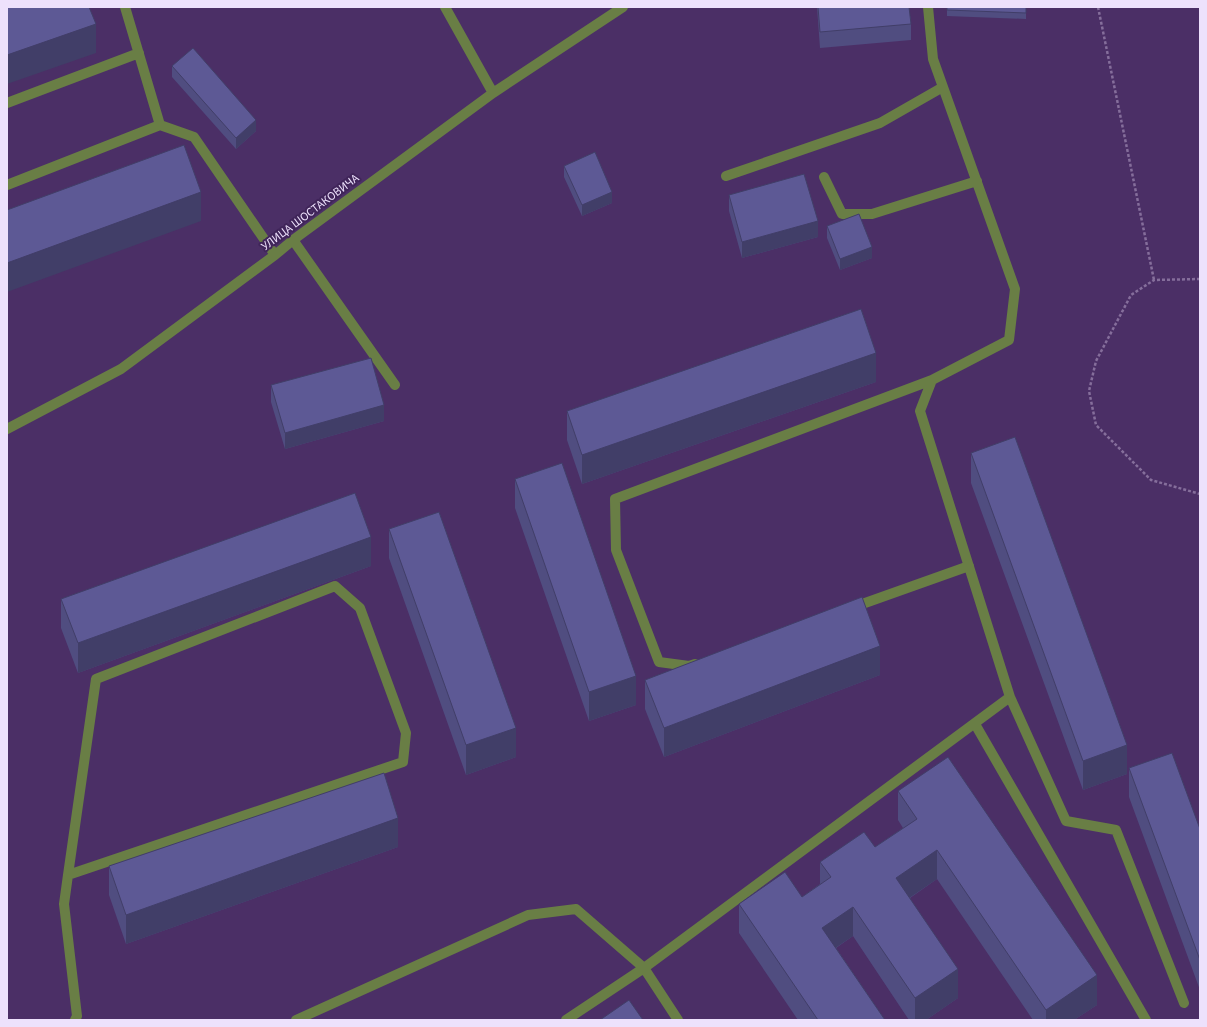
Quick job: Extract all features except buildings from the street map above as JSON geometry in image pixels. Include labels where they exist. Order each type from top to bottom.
[{"type":"street","points":[[125,7],[160,125]]},
{"type":"street","points":[[445,7],[493,93]]},
{"type":"street","name":"УЛИЦА ШОСТАКОВИЧА","points":[[7,429],[121,369],[493,93],[623,7]]},
{"type":"street","points":[[703,661],[689,666],[659,662],[616,550],[615,499],[932,380],[1009,340],[1015,289],[933,59],[928,7]]},
{"type":"street","points":[[7,103],[138,53]]},
{"type":"street","points":[[726,176],[880,123],[943,87]]},
{"type":"street","points":[[7,186],[160,125],[194,137],[275,255]]},
{"type":"street","points":[[824,177],[842,214],[872,214],[977,181]]},
{"type":"street","points":[[293,240],[394,385]]},
{"type":"street","points":[[932,380],[920,411],[1010,697],[1066,821],[1116,830],[1184,1003]]},
{"type":"street","points":[[844,611],[969,566]]},
{"type":"street","points":[[68,875],[403,762],[406,732],[360,608],[335,586],[96,679],[68,875],[64,904],[77,1016],[75,1020]]},
{"type":"street","points":[[566,1020],[644,968],[1010,697]]},
{"type":"street","points":[[975,724],[1146,1020]]},
{"type":"street","points":[[296,1020],[528,915],[576,909],[644,968],[678,1020]]},
{"type":"path","points":[[1098,7],[1154,280]]},
{"type":"path","points":[[1200,279],[1154,280],[1130,295],[1096,362],[1089,391],[1096,425],[1151,480],[1200,494]]}]
